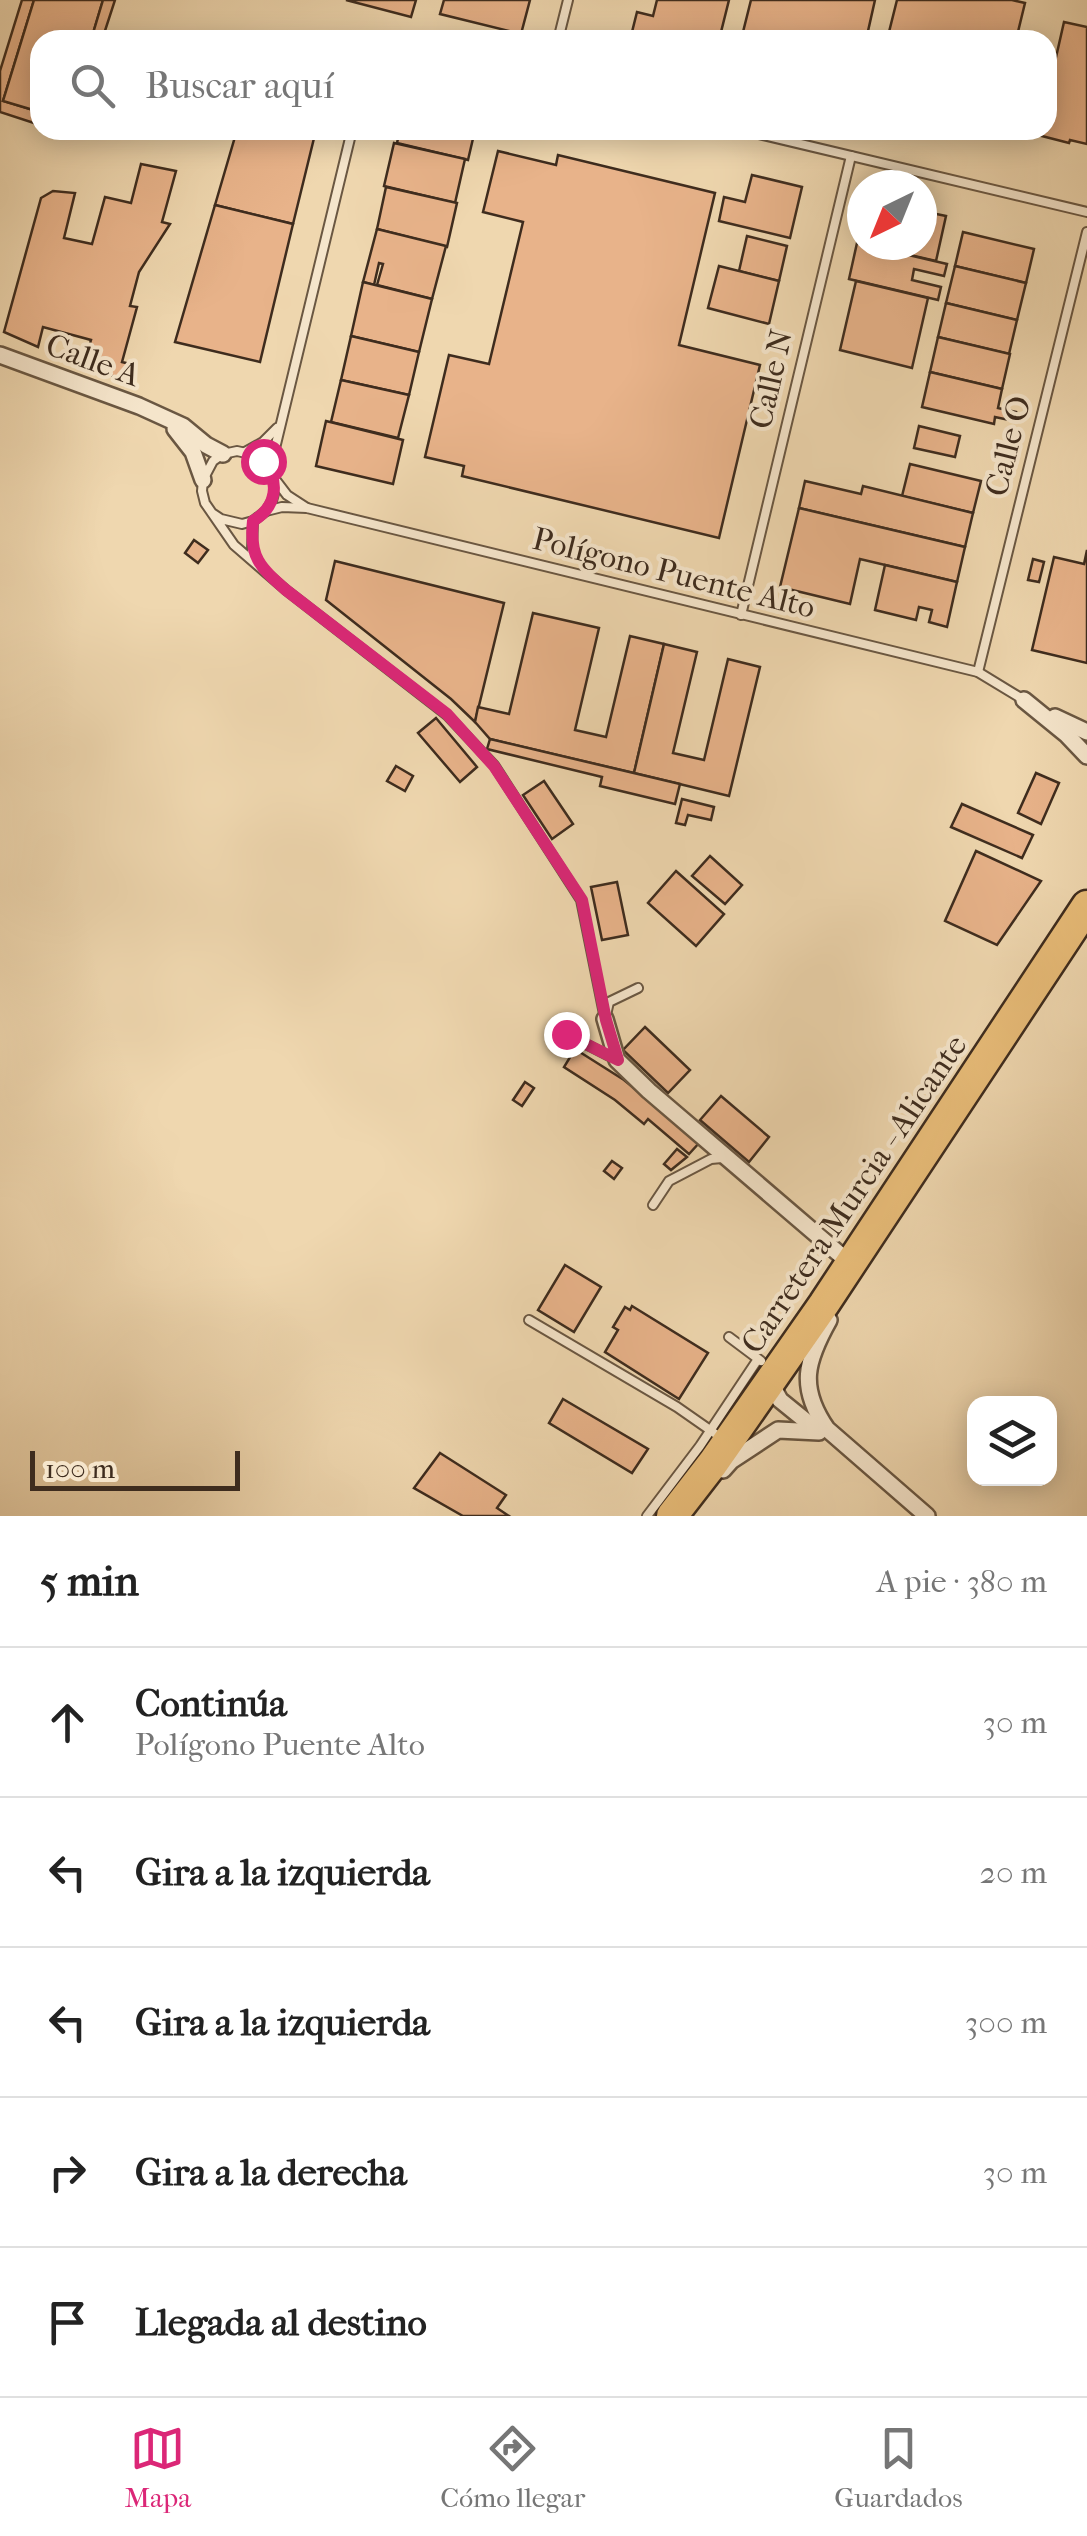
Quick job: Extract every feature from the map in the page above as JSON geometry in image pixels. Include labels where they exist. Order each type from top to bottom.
[{"type":"highway","name":"Carretera Murcia - Alicante","points":[[672,1516],[719,1436],[850,1264],[1087,906]]},
{"type":"street","name":"Calle A","points":[[0,355],[139,406],[183,426],[223,454]]},
{"type":"street","points":[[165,419],[193,452],[203,480]]},
{"type":"street","points":[[1024,700],[1087,732]]},
{"type":"street","points":[[1024,700],[1087,756]]},
{"type":"street","points":[[1051,961],[1087,888]]},
{"type":"street","points":[[606,1020],[618,1060],[850,1264]]},
{"type":"street","points":[[883,1215],[875,1248],[811,1352],[808,1374],[816,1413],[827,1429],[927,1516]]},
{"type":"street","points":[[769,1371],[780,1400],[804,1422],[854,1454]]},
{"type":"street","points":[[686,1516],[731,1461],[756,1443],[778,1430],[819,1432]]},
{"type":"lane","points":[[560,30],[568,0]]},
{"type":"lane","points":[[212,513],[231,523],[253,521],[272,501],[280,424],[350,140]]},
{"type":"lane","points":[[784,140],[1087,212]]},
{"type":"lane","name":"Calle N","points":[[741,615],[850,156]]},
{"type":"lane","name":"Calle O","points":[[978,672],[1087,232]]},
{"type":"lane","points":[[280,424],[263,442],[245,452],[223,454],[206,469],[205,503],[234,545],[447,714],[494,766],[582,900],[606,1020]]},
{"type":"lane","name":"Polígono Puente Alto","points":[[245,452],[255,455],[287,495],[307,508]]},
{"type":"lane","name":"Polígono Puente Alto","points":[[266,511],[307,508],[978,672],[1024,700]]},
{"type":"lane","points":[[253,521],[252,550],[262,569]]},
{"type":"lane","points":[[606,1020],[609,1002],[638,988]]},
{"type":"lane","points":[[566,1034],[618,1060]]},
{"type":"lane","points":[[653,1205],[669,1180],[711,1159],[727,1158]]},
{"type":"lane","points":[[529,1320],[719,1436],[647,1516]]},
{"type":"lane","points":[[729,1337],[769,1371]]},
{"type":"building","points":[[22,0],[34,0],[3,101],[30,109],[30,122],[0,112],[0,71]]},
{"type":"building","points":[[34,0],[103,0],[94,30],[30,30],[30,109],[3,101]]},
{"type":"building","points":[[103,0],[115,0],[105,30],[94,30]]},
{"type":"building","points":[[346,0],[416,0],[411,17]]},
{"type":"building","points":[[444,0],[530,0],[522,30],[505,30],[440,14]]},
{"type":"building","points":[[657,0],[729,0],[722,30],[632,30],[637,12],[653,16]]},
{"type":"building","points":[[751,0],[875,0],[868,30],[744,30]]},
{"type":"building","points":[[897,0],[1025,3],[1018,30],[890,30]]},
{"type":"building","points":[[1064,22],[1087,27],[1087,144],[1057,140],[1057,53]]},
{"type":"building","points":[[234,140],[314,140],[293,224],[215,205]]},
{"type":"building","points":[[398,140],[473,140],[468,160],[397,143]]},
{"type":"building","points":[[394,143],[465,159],[455,203],[384,186]]},
{"type":"building","points":[[498,151],[556,165],[558,155],[715,193],[679,345],[760,365],[719,538],[462,476],[464,466],[425,457],[449,355],[489,364],[523,222],[483,212]]},
{"type":"building","points":[[141,164],[176,171],[162,222],[170,224],[139,272],[130,306],[137,307],[122,362],[130,364],[125,381],[84,365],[91,340],[43,327],[38,347],[4,332],[41,198],[53,191],[75,193],[64,238],[92,244],[105,197],[131,203]]},
{"type":"building","points":[[752,175],[802,187],[790,238],[719,221],[724,197],[745,202]]},
{"type":"building","points":[[386,187],[457,203],[447,247],[377,229]]},
{"type":"building","points":[[215,205],[293,224],[260,362],[175,342]]},
{"type":"building","points":[[937,214],[946,216],[937,256]]},
{"type":"building","points":[[377,229],[446,246],[432,299],[377,285],[383,264],[379,263],[374,285],[363,282]]},
{"type":"building","points":[[963,232],[1034,249],[1026,283],[955,266]]},
{"type":"building","points":[[747,236],[787,246],[779,281],[739,271]]},
{"type":"building","points":[[853,260],[930,260],[947,264],[944,276],[914,269],[912,280],[941,287],[938,300],[849,279]]},
{"type":"building","points":[[719,266],[779,281],[769,324],[708,308]]},
{"type":"building","points":[[955,266],[1026,283],[1017,320],[946,303]]},
{"type":"building","points":[[856,281],[928,298],[912,368],[840,350]]},
{"type":"building","points":[[363,282],[432,299],[419,352],[351,336]]},
{"type":"building","points":[[946,303],[1017,320],[1009,354],[938,337]]},
{"type":"building","points":[[351,336],[419,352],[409,395],[341,380]]},
{"type":"building","points":[[938,337],[1010,354],[1002,389],[930,372]]},
{"type":"building","points":[[930,372],[1002,389],[998,408],[1016,412],[1014,421],[995,417],[994,424],[922,407]]},
{"type":"building","points":[[341,380],[409,395],[398,438],[331,422]]},
{"type":"building","points":[[326,421],[403,440],[393,484],[316,466]]},
{"type":"building","points":[[919,426],[960,436],[955,457],[914,448]]},
{"type":"building","points":[[910,464],[981,481],[973,513],[902,496]]},
{"type":"building","points":[[805,481],[861,494],[863,486],[973,513],[965,547],[799,508]]},
{"type":"building","points":[[799,508],[965,547],[957,582],[860,559],[850,604],[780,587]]},
{"type":"building","points":[[194,540],[208,550],[198,563],[185,553]]},
{"type":"building","points":[[1087,550],[1087,663],[1032,650],[1054,557],[1084,564]]},
{"type":"building","points":[[1033,559],[1044,562],[1039,582],[1028,580]]},
{"type":"building","points":[[335,561],[504,603],[475,722],[326,600]]},
{"type":"building","points":[[885,565],[957,582],[947,627],[929,622],[932,610],[919,607],[916,620],[875,610]]},
{"type":"building","points":[[533,613],[599,628],[575,730],[606,737],[630,636],[664,644],[634,773],[490,739],[475,722],[478,707],[509,714]]},
{"type":"building","points":[[664,644],[697,652],[673,753],[704,760],[728,659],[760,667],[729,796],[634,773]]},
{"type":"building","points":[[436,718],[477,767],[460,782],[418,733]]},
{"type":"building","points":[[490,739],[680,784],[675,804],[600,786],[602,777],[487,749]]},
{"type":"building","points":[[396,766],[413,776],[405,791],[387,781]]},
{"type":"building","points":[[1036,773],[1059,783],[1041,824],[1018,813]]},
{"type":"building","points":[[544,781],[573,824],[552,839],[523,795]]},
{"type":"building","points":[[682,799],[714,807],[711,820],[688,815],[685,825],[676,823]]},
{"type":"building","points":[[962,804],[1033,835],[1022,858],[951,827]]},
{"type":"building","points":[[976,851],[1041,881],[997,945],[945,921]]},
{"type":"building","points":[[710,856],[742,885],[725,904],[692,876]]},
{"type":"building","points":[[676,871],[724,914],[696,946],[648,903]]},
{"type":"building","points":[[617,882],[628,935],[602,940],[591,887]]},
{"type":"building","points":[[645,1027],[690,1070],[668,1093],[623,1050]]},
{"type":"building","points":[[575,1049],[624,1080],[700,1142],[689,1154],[648,1119],[644,1124],[564,1067]]},
{"type":"building","points":[[525,1082],[534,1088],[522,1106],[513,1100]]},
{"type":"building","points":[[721,1096],[769,1137],[749,1162],[700,1120]]},
{"type":"building","points":[[677,1149],[687,1157],[671,1170],[664,1164]]},
{"type":"building","points":[[612,1161],[622,1168],[614,1179],[604,1171]]},
{"type":"building","points":[[565,1265],[601,1287],[574,1332],[538,1310]]},
{"type":"building","points":[[632,1306],[708,1353],[679,1399],[605,1352],[618,1330],[613,1327],[625,1307],[630,1310]]},
{"type":"building","points":[[563,1399],[648,1449],[632,1473],[549,1423]]},
{"type":"building","points":[[440,1453],[506,1495],[497,1508],[509,1516],[463,1516],[414,1488]]},
{"type":"route","points":[[263,461],[274,478],[274,490],[266,511],[253,521],[252,550],[262,569],[447,714],[494,766],[582,900],[618,1060],[566,1034]]}]
